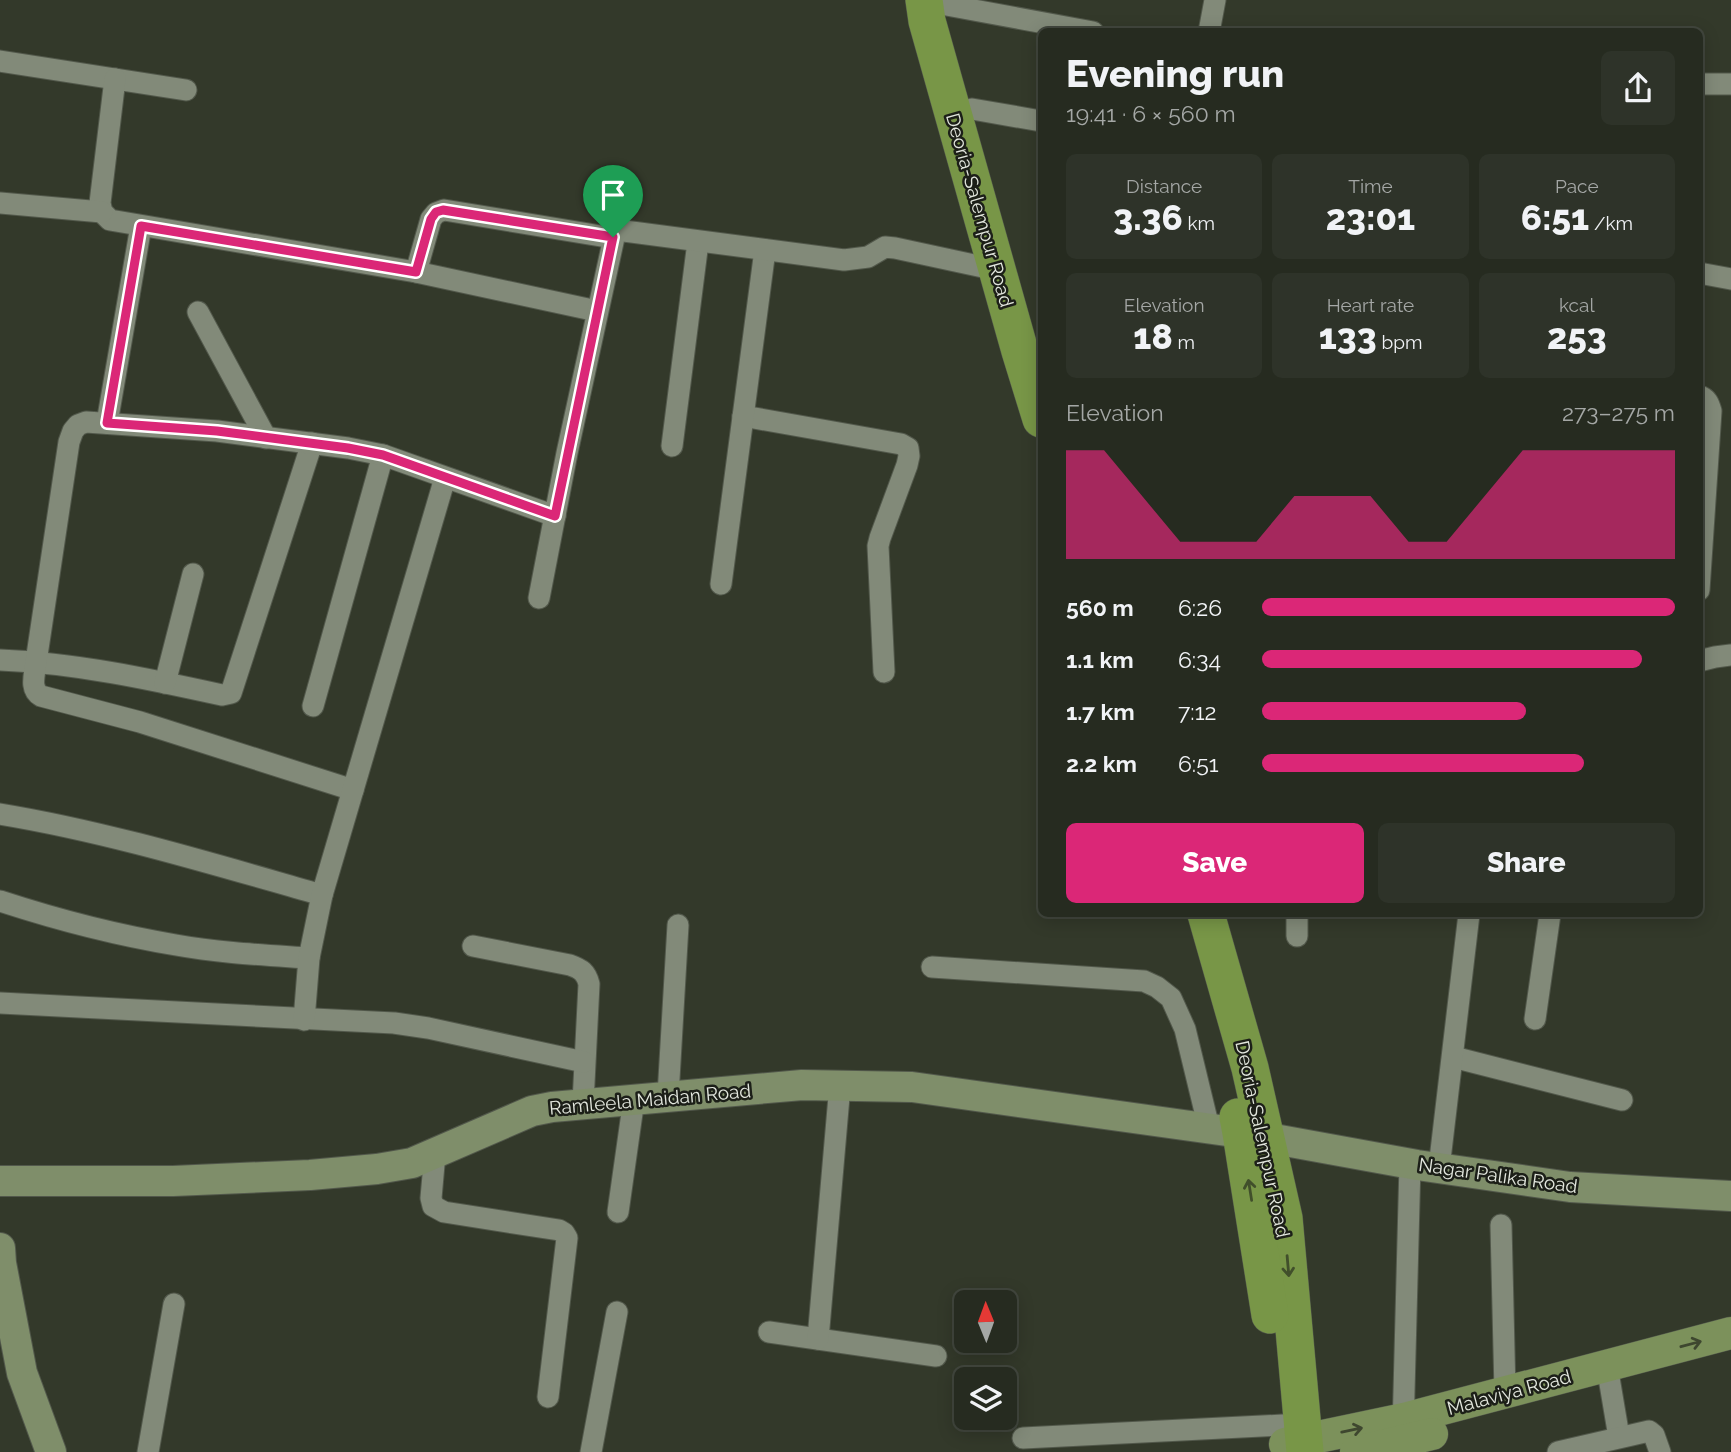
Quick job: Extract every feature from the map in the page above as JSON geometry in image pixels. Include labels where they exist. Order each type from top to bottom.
[{"type":"highway","name":"Deoria-Salempur Road","points":[[932,2],[972,109],[1038,334]]},
{"type":"highway","name":"Deoria-Salempur Road","points":[[932,2],[927,21],[1038,409]]},
{"type":"highway","name":"Deoria-Salempur Road","points":[[1185,917],[1205,984],[1239,1133],[1284,1218],[1293,1443]]},
{"type":"highway","name":"Deoria-Salempur Road","points":[[1207,917],[1250,1068],[1239,1133]]},
{"type":"main road","name":"Malaviya Road","points":[[1293,1443],[1403,1431],[1609,1376],[1731,1333]]},
{"type":"main road","name":"Malaviya Road","points":[[1356,1452],[1505,1392],[1731,1355]]},
{"type":"street","points":[[1210,28],[1215,0]]},
{"type":"street","points":[[932,2],[1072,28]]},
{"type":"street","points":[[0,61],[186,90]]},
{"type":"street","points":[[115,79],[100,203],[102,212],[110,220],[416,272],[597,311]]},
{"type":"street","points":[[1703,84],[1731,84]]},
{"type":"street","points":[[972,109],[1038,120]]},
{"type":"street","points":[[0,203],[102,212]]},
{"type":"street","points":[[416,272],[431,219],[436,212],[443,210],[613,237]]},
{"type":"street","points":[[107,423],[141,226]]},
{"type":"street","points":[[539,598],[615,233],[624,231],[844,260],[868,257],[885,247],[895,247],[997,270]]},
{"type":"street","points":[[672,446],[698,242]]},
{"type":"street","points":[[721,584],[765,250]]},
{"type":"street","points":[[1703,274],[1731,279]]},
{"type":"street","points":[[198,312],[266,438]]},
{"type":"street","points":[[1703,397],[1711,411],[1703,512]]},
{"type":"street","points":[[743,416],[901,444],[908,448],[907,465],[878,547],[884,672]]},
{"type":"street","points":[[353,790],[140,722],[36,693],[33,689],[36,662],[69,442],[73,431],[86,422],[107,423],[217,431],[348,448],[383,455],[555,516]]},
{"type":"street","points":[[0,660],[36,662],[222,695],[231,693],[312,443]]},
{"type":"street","points":[[313,706],[383,455]]},
{"type":"street","points":[[304,1020],[309,958],[322,895],[444,478]]},
{"type":"street","points":[[165,683],[193,574]]},
{"type":"street","points":[[1703,660],[1731,655]]},
{"type":"street","points":[[0,814],[177,854],[322,895]]},
{"type":"street","points":[[0,901],[50,917],[178,946],[309,958]]},
{"type":"street","points":[[1297,917],[1297,936]]},
{"type":"street","points":[[1439,1168],[1469,917]]},
{"type":"street","points":[[1535,1019],[1550,917]]},
{"type":"street","points":[[668,1096],[678,925]]},
{"type":"street","points":[[473,946],[570,965],[586,975],[589,984],[583,1103]]},
{"type":"street","points":[[932,967],[1144,981],[1157,987],[1171,998],[1239,1133]]},
{"type":"street","points":[[0,1003],[394,1023],[584,1062]]},
{"type":"street","points":[[1453,1057],[1622,1100]]},
{"type":"street","name":"Ramleela Maidan Road","points":[[0,1181],[173,1181],[377,1169],[412,1163],[532,1111],[583,1103],[802,1085],[912,1087],[1239,1133]]},
{"type":"street","points":[[818,1339],[840,1085]]},
{"type":"street","points":[[618,1212],[634,1099]]},
{"type":"street","name":"Nagar Palika Road","points":[[1239,1133],[1410,1164],[1570,1187],[1731,1196]]},
{"type":"street","points":[[435,1153],[431,1198],[433,1206],[444,1212],[559,1230],[567,1238],[548,1397]]},
{"type":"street","points":[[1403,1431],[1410,1164]]},
{"type":"street","points":[[1501,1226],[1505,1392]]},
{"type":"street","points":[[0,1248],[22,1373],[51,1452]]},
{"type":"street","points":[[148,1452],[174,1304]]},
{"type":"street","points":[[592,1452],[617,1312]]},
{"type":"street","points":[[769,1332],[936,1356]]},
{"type":"street","points":[[1609,1376],[1619,1437]]},
{"type":"street","points":[[1558,1452],[1649,1431],[1654,1434],[1660,1452]]},
{"type":"street","points":[[1023,1438],[1293,1443]]},
{"type":"route","points":[[443,210],[613,237],[555,516],[383,455],[217,431],[107,423],[141,226],[416,272],[431,219],[436,212],[443,210]]}]
